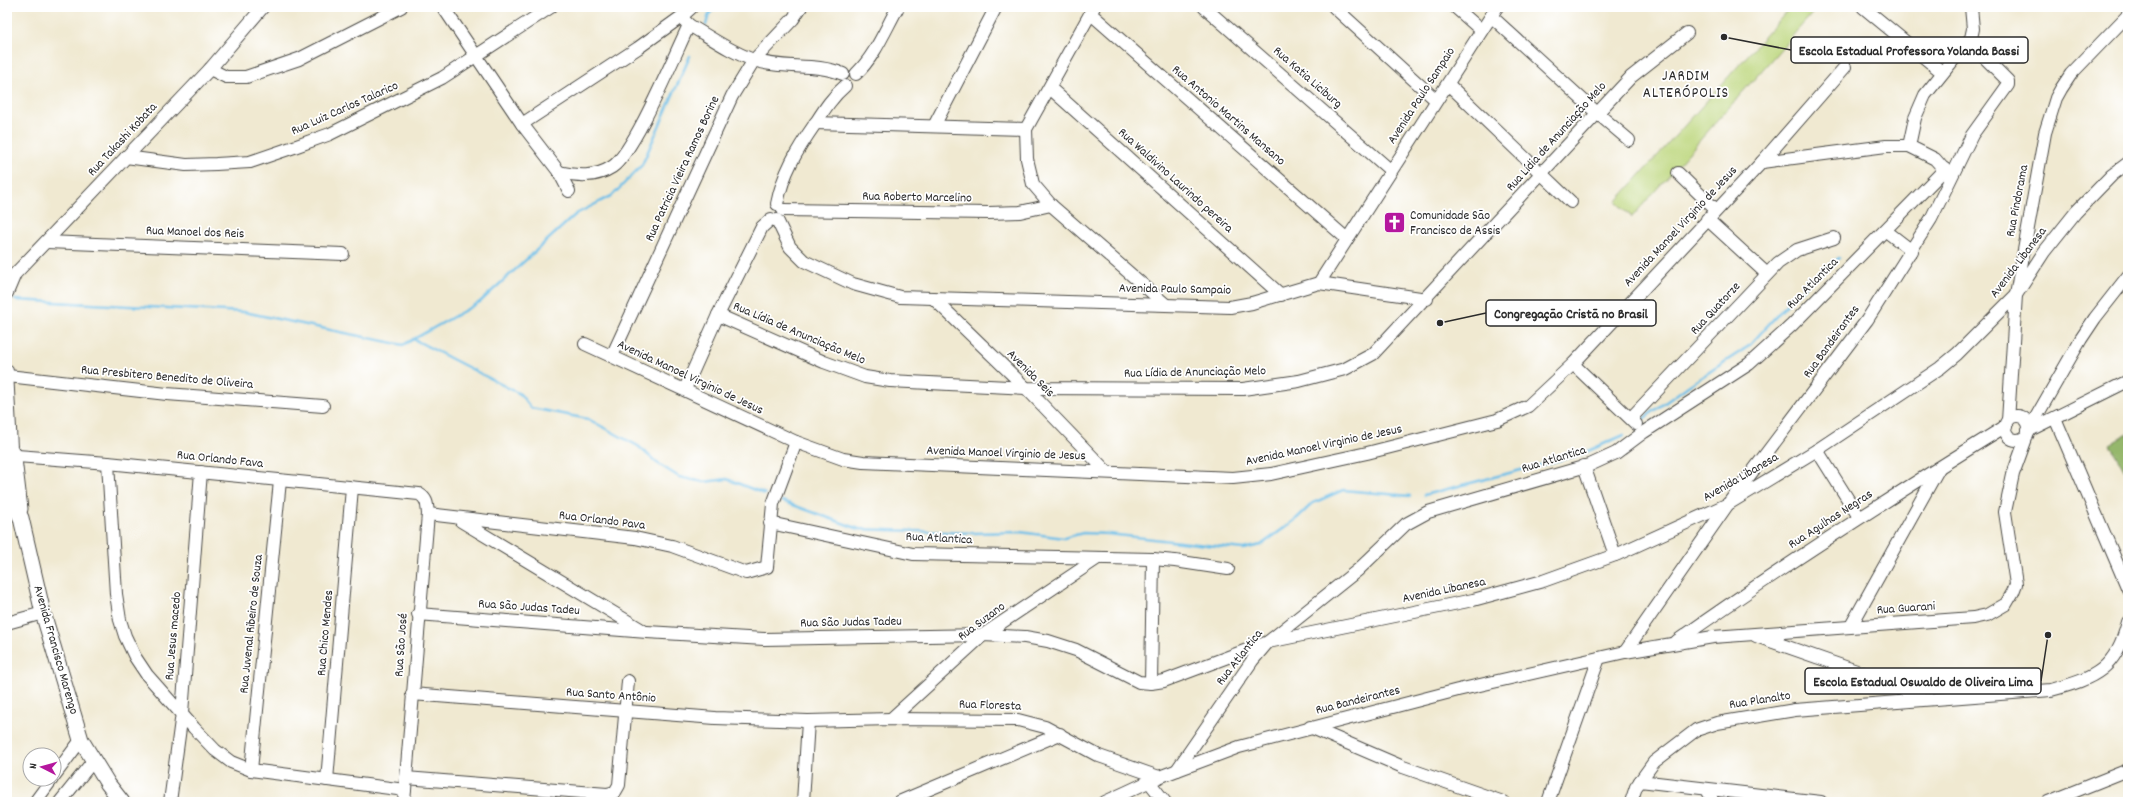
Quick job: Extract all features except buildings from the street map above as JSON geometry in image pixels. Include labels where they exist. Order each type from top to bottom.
[{"type":"main road","points":[[10,460],[21,518]]},
{"type":"main road","name":"Avenida Francisco Marengo","points":[[7,489],[21,518],[43,613],[81,740],[93,761],[122,802]]},
{"type":"street","name":"Rua Takashi Kobata","points":[[7,293],[16,274],[210,69],[263,7]]},
{"type":"street","points":[[210,69],[226,77],[246,77],[299,59],[401,7]]},
{"type":"street","points":[[443,7],[478,56],[522,124],[558,172],[569,190]]},
{"type":"street","name":"Rua Luiz Carlos Talarico","points":[[126,157],[186,165],[250,162],[330,134],[406,98],[478,56],[551,7]]},
{"type":"street","points":[[558,172],[580,176],[598,174],[612,167],[623,156],[637,133],[692,7]]},
{"type":"street","name":"Rua Patricia Vieira Ramos Borine","points":[[612,356],[732,96],[754,60],[793,19],[801,7]]},
{"type":"street","points":[[685,21],[754,60],[768,63],[821,67],[854,86],[857,80],[856,74],[866,64],[874,52],[898,7]]},
{"type":"street","points":[[934,126],[996,7]]},
{"type":"street","name":"Rua Katia Liciburg","points":[[1204,7],[1390,170]]},
{"type":"street","points":[[1334,7],[1436,100]]},
{"type":"street","points":[[1455,7],[1481,30]]},
{"type":"street","points":[[1863,7],[1942,72]]},
{"type":"street","points":[[1909,146],[1919,105],[1942,72],[1969,42],[1973,29],[1971,7]]},
{"type":"street","points":[[1092,10],[1026,129],[1027,158],[1033,184],[1051,205],[1165,304]]},
{"type":"street","name":"Rua Antonio Martins Mansano","points":[[1092,10],[1347,239]]},
{"type":"street","points":[[1494,12],[1597,113],[1629,140]]},
{"type":"street","name":"Avenida Paulo Sampaio","points":[[777,213],[790,247],[804,261],[853,284],[881,293],[900,297],[1230,307],[1281,295],[1319,282],[1390,170],[1494,12]]},
{"type":"street","name":"Rua Pindorama","points":[[2007,423],[2016,295],[2045,133],[2056,98],[2071,74],[2128,15]]},
{"type":"street","points":[[522,124],[685,21]]},
{"type":"street","name":"Rua Lídia de Anunciação Melo","points":[[718,316],[824,362],[865,377],[890,381],[1026,388],[1243,389],[1299,381],[1345,369],[1362,362],[1373,354],[1427,298],[1597,113],[1648,62],[1687,33]]},
{"type":"street","name":"Rua Bandeirantes","points":[[1625,652],[1728,504],[1867,320],[1931,219],[1948,173],[1972,135],[2008,85],[2008,81],[1969,42]]},
{"type":"street","name":"Avenida Manoel Virginio de Jesus","points":[[586,344],[796,442],[843,458],[881,464],[1106,471],[1248,478],[1367,453],[1497,420],[1518,412],[1540,395],[1572,364],[1762,162],[1845,66]]},
{"type":"street","points":[[685,389],[718,316],[762,227],[777,213],[786,170],[794,153],[844,80]]},
{"type":"street","points":[[1448,84],[1543,173],[1571,202]]},
{"type":"street","name":"Rua Waldivino Laurindo pereira","points":[[1050,88],[1281,295]]},
{"type":"street","points":[[815,123],[1026,129]]},
{"type":"street","points":[[1762,162],[1886,146],[1909,146],[1935,159],[1948,173]]},
{"type":"street","name":"Avenida Libanesa","points":[[1268,642],[1498,594],[1543,581],[1615,555],[1728,504],[1817,450],[1940,368],[1973,339],[2016,295],[2044,252],[2076,212],[2112,175],[2128,163]]},
{"type":"street","points":[[1678,173],[1716,210]]},
{"type":"street","name":"Rua Atlantica","points":[[1177,770],[1252,661],[1268,642],[1358,570],[1406,524],[1419,516],[1584,466],[1616,452],[1644,432],[1749,364],[1792,325],[1886,231],[1948,173]]},
{"type":"street","name":"Rua Roberto Marcelino","points":[[777,213],[989,213],[1020,212],[1051,205]]},
{"type":"street","points":[[1707,219],[1767,274]]},
{"type":"street","points":[[1886,231],[1912,251]]},
{"type":"street","name":"Rua Quatorze","points":[[1631,418],[1778,263],[1797,250],[1834,238]]},
{"type":"street","name":"Rua Manoel dos Reis","points":[[47,242],[342,254]]},
{"type":"street","name":"Rua Guarani","points":[[1675,643],[1713,637],[1973,618],[1987,615],[2006,604],[2016,584],[2005,512],[2012,478],[2028,432],[2081,339],[2095,318],[2128,276]]},
{"type":"street","points":[[1319,282],[1427,298]]},
{"type":"street","name":"Avenida Seis","points":[[933,298],[1026,388],[1106,471]]},
{"type":"street","points":[[1572,364],[1631,418],[1644,432]]},
{"type":"street","points":[[7,373],[10,460]]},
{"type":"street","name":"Rua Presbitero Benedito de Oliveira","points":[[7,373],[167,394],[323,406]]},
{"type":"street","points":[[2028,432],[2027,422],[2021,417],[2013,417],[2007,423],[2006,433],[2012,439],[2019,440],[2028,432],[2128,381]]},
{"type":"street","points":[[2055,418],[2128,589]]},
{"type":"street","name":"Rua Agulhas Negras","points":[[1675,643],[1748,590],[1858,517],[2007,423]]},
{"type":"street","name":"Rua Guarani","points":[[2012,439],[2012,478]]},
{"type":"street","points":[[770,523],[779,486],[796,442]]},
{"type":"street","points":[[1817,450],[1858,517]]},
{"type":"street","name":"Rua Orlando Fava","points":[[10,460],[108,463],[420,494]]},
{"type":"street","points":[[108,463],[120,620],[135,657],[147,675],[215,750],[231,762],[251,770],[327,780],[607,794],[615,792],[619,786],[628,681]]},
{"type":"street","points":[[1584,466],[1615,555]]},
{"type":"street","points":[[1851,626],[1940,466]]},
{"type":"street","name":"Rua Jesus macedo","points":[[170,802],[182,713],[201,472]]},
{"type":"street","name":"Rua Juvenal Ribeiro de Souza","points":[[251,770],[280,481]]},
{"type":"street","name":"Rua Chico Mendes","points":[[327,780],[352,488]]},
{"type":"street","name":"Rua São José","points":[[404,802],[418,614],[428,514],[427,502],[420,494]]},
{"type":"street","name":"Rua Orlando Pava","points":[[428,514],[456,519],[636,538],[672,546],[746,573],[767,567],[770,523]]},
{"type":"street","points":[[456,519],[647,632]]},
{"type":"street","name":"Rua Atlantica","points":[[770,523],[913,554],[1175,560],[1228,569]]},
{"type":"street","name":"Rua Suzano","points":[[891,719],[983,635],[1098,558]]},
{"type":"street","points":[[1151,683],[1153,559]]},
{"type":"street","points":[[7,623],[43,613]]},
{"type":"street","name":"Rua São Judas Tadeu","points":[[418,614],[647,632],[764,639],[983,635],[1025,637],[1048,641],[1076,650],[1139,682],[1151,683],[1164,681],[1268,642]]},
{"type":"street","name":"Rua Planalto","points":[[1631,799],[1640,781],[1654,762],[1696,730],[1718,723],[1795,710],[2051,690],[2078,683],[2094,675],[2116,654],[2122,643],[2128,622]]},
{"type":"street","points":[[1751,635],[1868,675],[1928,700]]},
{"type":"street","name":"Rua Bandeirantes","points":[[1106,802],[1177,770],[1239,747],[1310,727],[1625,652],[1675,643]]},
{"type":"street","points":[[1548,802],[1599,658]]},
{"type":"street","name":"Rua Santo Antônio","points":[[412,694],[715,718],[808,721]]},
{"type":"street","name":"Rua Floresta","points":[[808,721],[891,719],[1018,720],[1032,722],[1060,734],[1099,756],[1155,780]]},
{"type":"street","points":[[803,802],[808,721]]},
{"type":"street","points":[[1310,727],[1403,767],[1503,802]]},
{"type":"street","points":[[899,802],[1060,734]]},
{"type":"street","points":[[62,765],[81,740]]},
{"type":"street","points":[[60,802],[93,761]]},
{"type":"street","points":[[2048,802],[2128,770]]},
{"type":"street","points":[[1155,780],[1165,802]]},
{"type":"street","points":[[1640,781],[1821,802]]},
{"type":"street","points":[[35,802],[46,787]]},
{"type":"street","points":[[1707,789],[1714,802]]},
{"type":"green space","points":[[1791,7],[1818,7],[1632,217],[1616,202]]},
{"type":"green space","points":[[2128,434],[2128,476],[2110,444]]},
{"type":"waterway","points":[[706,25],[709,14],[716,7]]},
{"type":"waterway","points":[[15,300],[244,312],[403,345],[480,302],[576,214],[613,195],[642,165],[690,56]]},
{"type":"waterway","points":[[1643,419],[1688,386],[1749,346],[1799,291],[1839,258]]},
{"type":"waterway","points":[[413,339],[520,394],[531,408],[588,419],[638,446],[657,463],[679,477],[704,482],[727,479],[765,494]]},
{"type":"waterway","points":[[1424,495],[1579,455],[1624,435]]},
{"type":"waterway","points":[[782,501],[859,529],[973,533],[1020,532],[1064,538],[1083,533],[1108,534],[1243,549],[1261,545],[1295,520],[1313,503],[1343,490],[1410,496]]},
{"type":"place","name":"Escola Estadual Professora Yolanda Bassi","points":[[1724,37]]},
{"type":"place","name":"Comunidade São Francisco de Assis","points":[[1395,223]]},
{"type":"place","name":"Congregação Cristã no Brasil","points":[[1440,323]]},
{"type":"place","name":"Escola Estadual Oswaldo de Oliveira Lima","points":[[2048,635]]},
{"type":"district","name":"JARDIM ALTERÓPOLIS","points":[[1686,86]]}]
